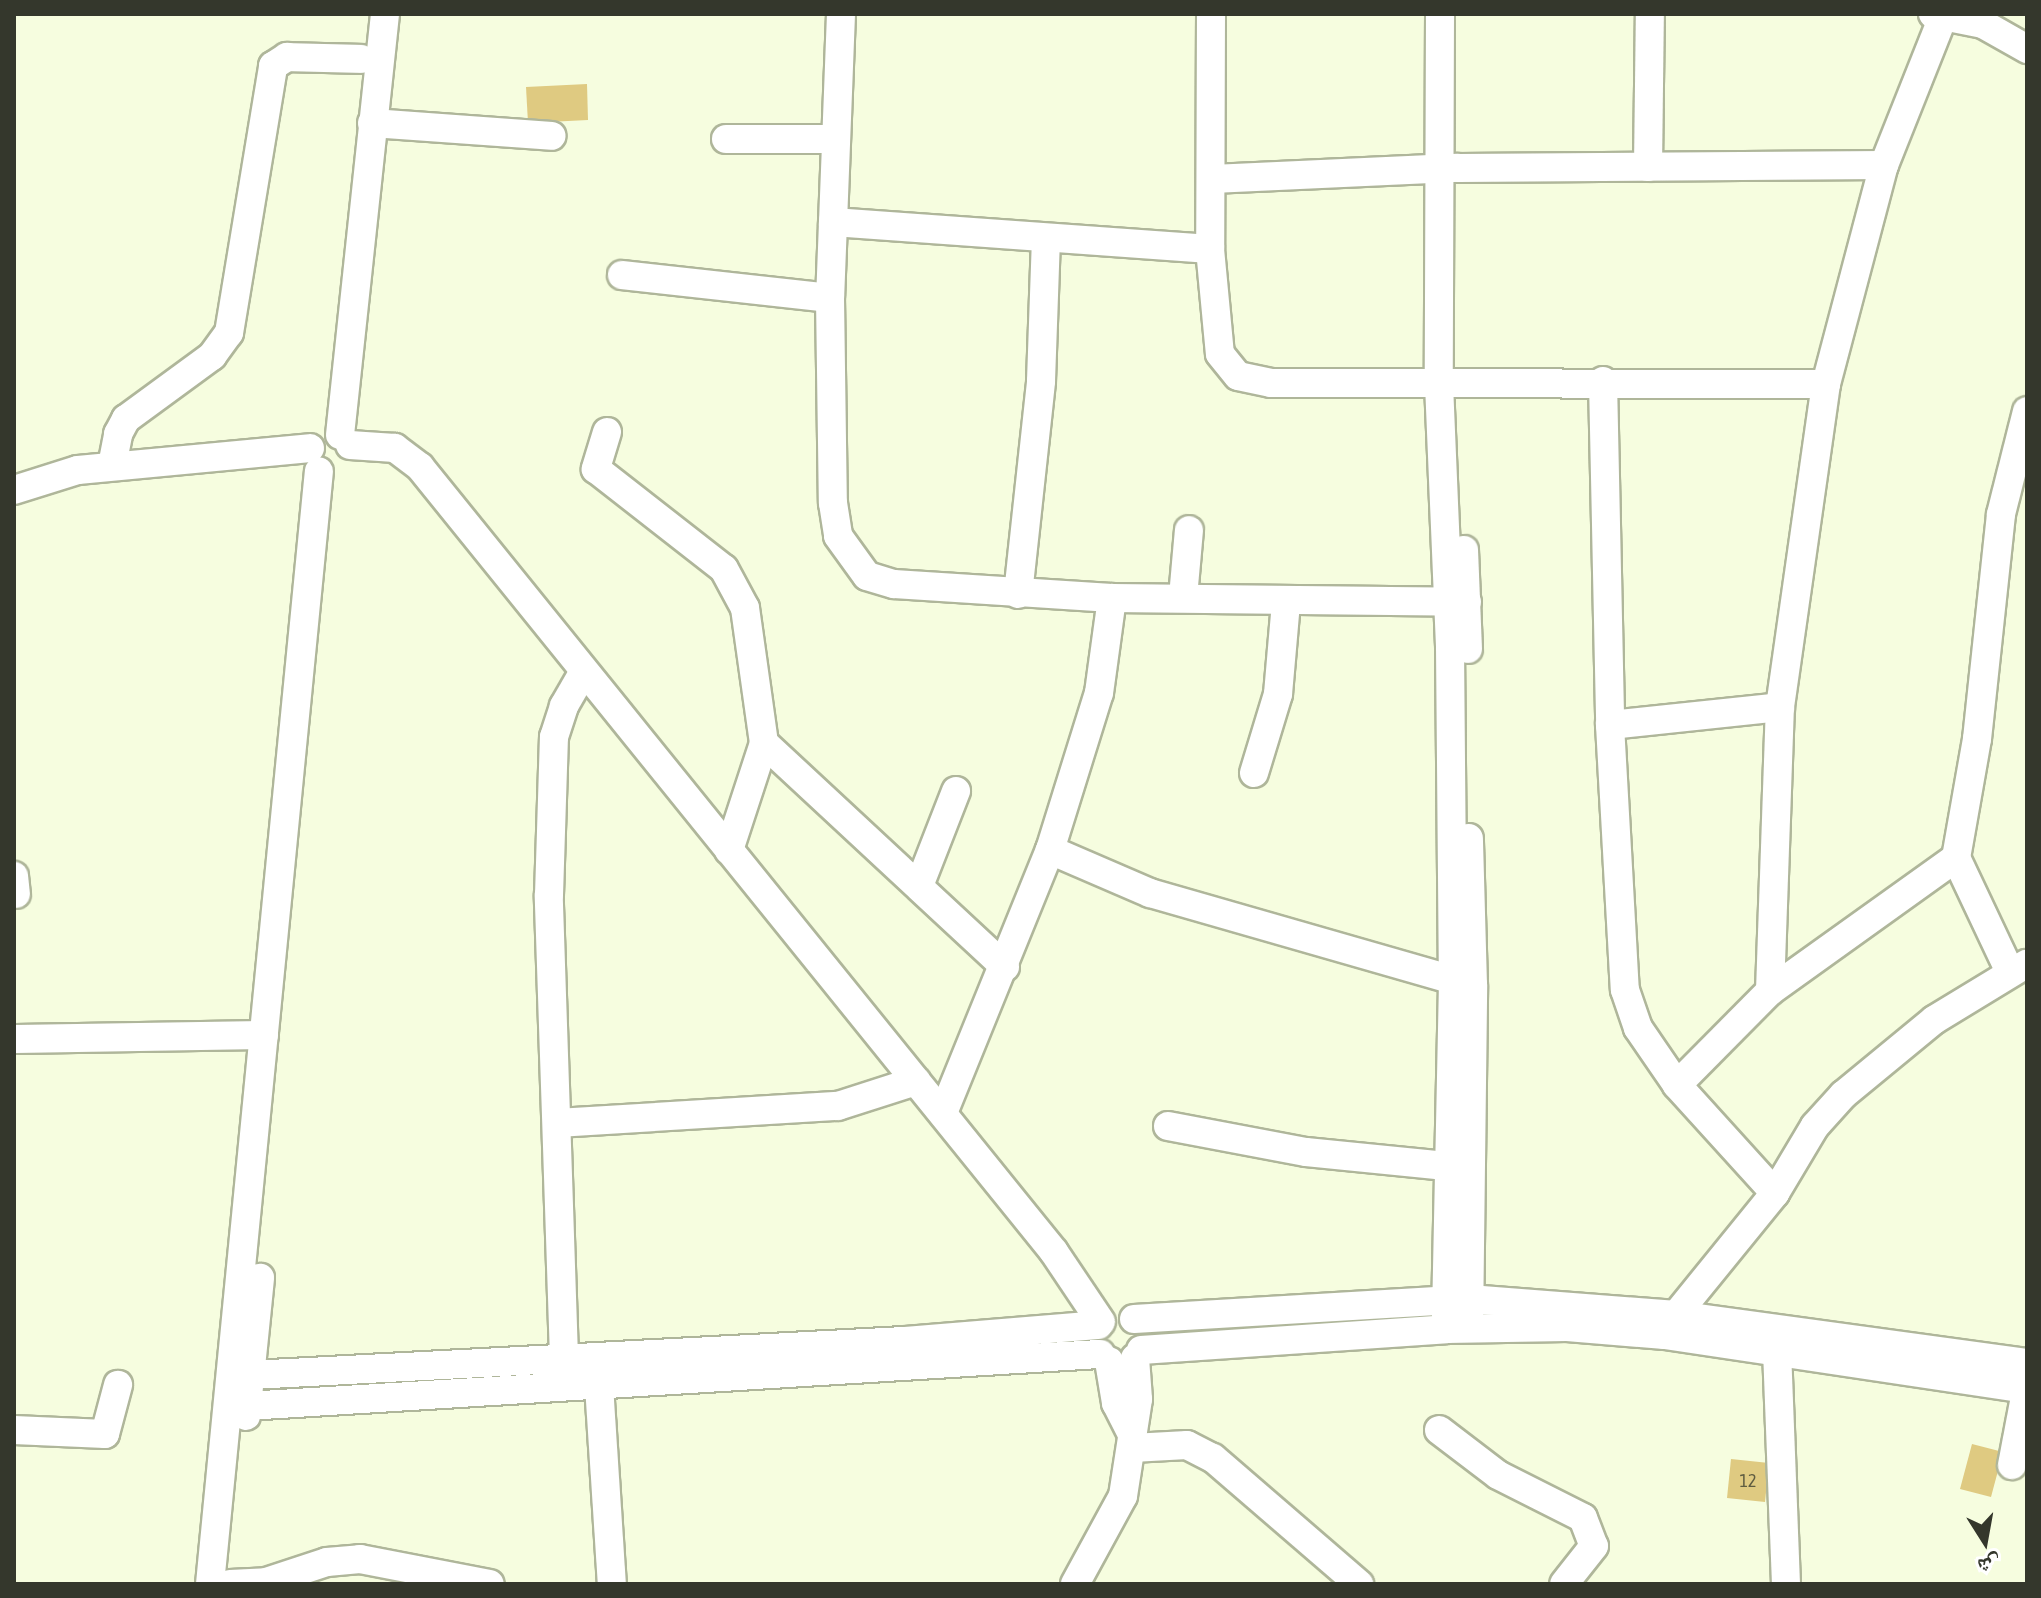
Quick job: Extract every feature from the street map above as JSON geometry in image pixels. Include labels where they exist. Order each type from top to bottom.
[{"type":"street","points":[[367,14],[238,1407],[229,1584],[266,1582],[344,1560],[420,1577],[490,1584]]},
{"type":"street","points":[[241,1375],[264,1035],[327,453],[385,14]]},
{"type":"street","points":[[841,14],[830,298],[833,503],[838,536],[850,559],[867,576],[894,584],[1112,598],[1183,597],[1286,603],[1457,601]]},
{"type":"street","points":[[1211,14],[1210,249],[1220,354],[1238,376],[1271,383],[1603,381],[1826,384]]},
{"type":"street","points":[[1440,14],[1450,170]]},
{"type":"street","points":[[1456,14],[1446,383],[1457,601],[1463,984],[1457,1329]]},
{"type":"street","points":[[1648,167],[1650,14]]},
{"type":"street","points":[[1770,991],[1780,707],[1826,384],[1884,165],[1940,15],[1983,24],[2027,49]]},
{"type":"street","points":[[112,466],[118,434],[126,419],[212,356],[229,333],[273,66],[287,57],[361,59]]},
{"type":"street","points":[[372,123],[552,136]]},
{"type":"street","points":[[726,139],[836,139]]},
{"type":"street","points":[[1212,179],[1450,170],[1884,165]]},
{"type":"street","points":[[833,222],[1046,241],[1210,249]]},
{"type":"street","points":[[1018,594],[1041,381],[1046,241]]},
{"type":"street","points":[[622,275],[830,298]]},
{"type":"street","points":[[1603,381],[1610,725],[1625,990],[1638,1028],[1677,1085],[1775,1193]]},
{"type":"street","points":[[1676,1315],[1775,1193],[1815,1126],[1843,1095],[1934,1020],[2019,967],[1956,858],[1977,739],[2001,514],[2027,411]]},
{"type":"street","points":[[607,432],[596,469],[724,569],[745,608],[764,743],[729,850]]},
{"type":"street","points":[[16,490],[112,466],[395,448],[420,467],[1080,1286],[1112,1320],[1143,1333],[1121,1356]]},
{"type":"street","points":[[16,490],[327,453]]},
{"type":"street","points":[[1183,597],[1189,530]]},
{"type":"street","points":[[943,1113],[1005,967],[1050,850],[1099,693],[1112,598]]},
{"type":"street","points":[[1254,773],[1278,694],[1286,603]]},
{"type":"street","points":[[564,1357],[549,895],[554,737],[564,706],[584,672]]},
{"type":"street","points":[[1610,725],[1780,707]]},
{"type":"street","points":[[764,743],[1005,967]]},
{"type":"street","points":[[919,886],[956,791]]},
{"type":"street","points":[[1050,850],[1150,893],[1463,984]]},
{"type":"street","points":[[1677,1085],[1770,991],[1956,858]]},
{"type":"street","points":[[14,1039],[264,1035]]},
{"type":"street","points":[[557,1123],[838,1106],[916,1081]]},
{"type":"street","points":[[1168,1126],[1306,1152],[1460,1168]]},
{"type":"street","points":[[241,1375],[904,1341],[1112,1320],[1458,1300],[1676,1315],[2027,1363]]},
{"type":"street","points":[[1075,1584],[1123,1496],[1138,1399],[1121,1356],[1095,1343],[1112,1320]]},
{"type":"street","points":[[238,1407],[1121,1356],[1457,1329],[1567,1327],[1777,1350],[2027,1388],[2012,1465]]},
{"type":"street","points":[[1777,1350],[1786,1584]]},
{"type":"street","points":[[14,1430],[105,1434],[118,1385]]},
{"type":"street","points":[[599,1385],[612,1584]]},
{"type":"street","points":[[210,1584],[238,1407]]},
{"type":"street","points":[[1439,1430],[1498,1475],[1583,1518],[1594,1546],[1564,1584]]},
{"type":"street","points":[[1131,1439],[1187,1445],[1213,1458],[1359,1584]]},
{"type":"building","points":[[587,84],[588,120],[528,123],[526,87]]},
{"type":"building","points":[[1972,1444],[2003,1452],[1991,1497],[1960,1489]]},
{"type":"building","points":[[1731,1459],[1769,1463],[1765,1502],[1727,1498]]}]
